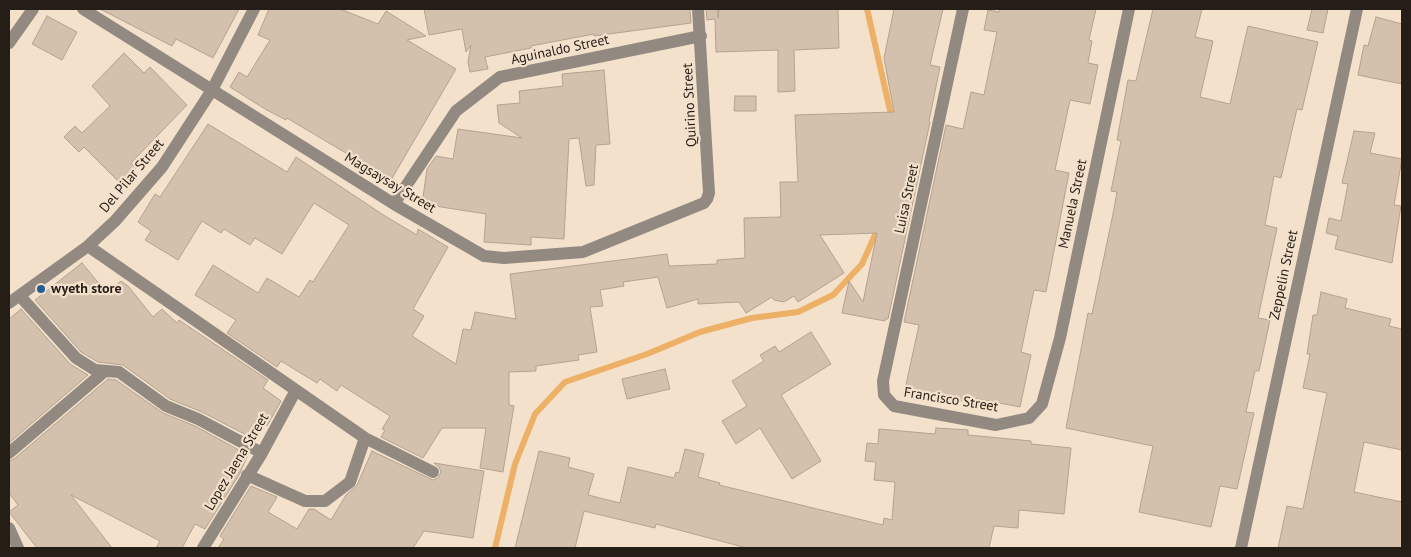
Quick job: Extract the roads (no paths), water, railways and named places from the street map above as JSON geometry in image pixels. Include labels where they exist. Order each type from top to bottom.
[{"type":"street","points":[[9,43],[33,9]]},
{"type":"street","name":"Magsaysay Street","points":[[83,9],[394,204],[484,256],[504,258],[583,252],[704,202],[707,199]]},
{"type":"street","name":"Del Pilar Street","points":[[14,300],[88,246],[115,221],[162,167],[212,90],[254,9]]},
{"type":"street","name":"Quirino Street","points":[[698,9],[709,193],[707,199]]},
{"type":"street","name":"Luisa Street","points":[[884,395],[883,381],[963,9]]},
{"type":"street","name":"Manuela Street","points":[[1042,404],[1060,338],[1130,9]]},
{"type":"street","name":"Zeppelin Street","points":[[1240,546],[1357,9]]},
{"type":"street","name":"Aguinaldo Street","points":[[394,204],[456,111],[500,77],[701,36]]},
{"type":"street","points":[[88,246],[365,438],[433,472]]},
{"type":"street","points":[[14,300],[76,358],[95,370],[119,372],[166,406],[198,419],[262,453]]},
{"type":"street","points":[[9,454],[105,371]]},
{"type":"street","name":"Lopez Jaena Street","points":[[203,548],[262,453],[296,390]]},
{"type":"street","name":"Francisco Street","points":[[884,395],[894,406],[996,425],[1029,418],[1042,404]]},
{"type":"street","points":[[247,475],[305,501],[325,501],[350,482],[365,438]]},
{"type":"street","points":[[9,528],[18,548]]},
{"type":"waterway","points":[[867,9],[892,119]]},
{"type":"waterway","points":[[495,548],[515,464],[535,414],[565,382],[647,354],[700,332],[752,318],[798,312],[833,295],[862,264],[879,226]]},
{"type":"place","name":"wyeth store","points":[[41,289]]}]
